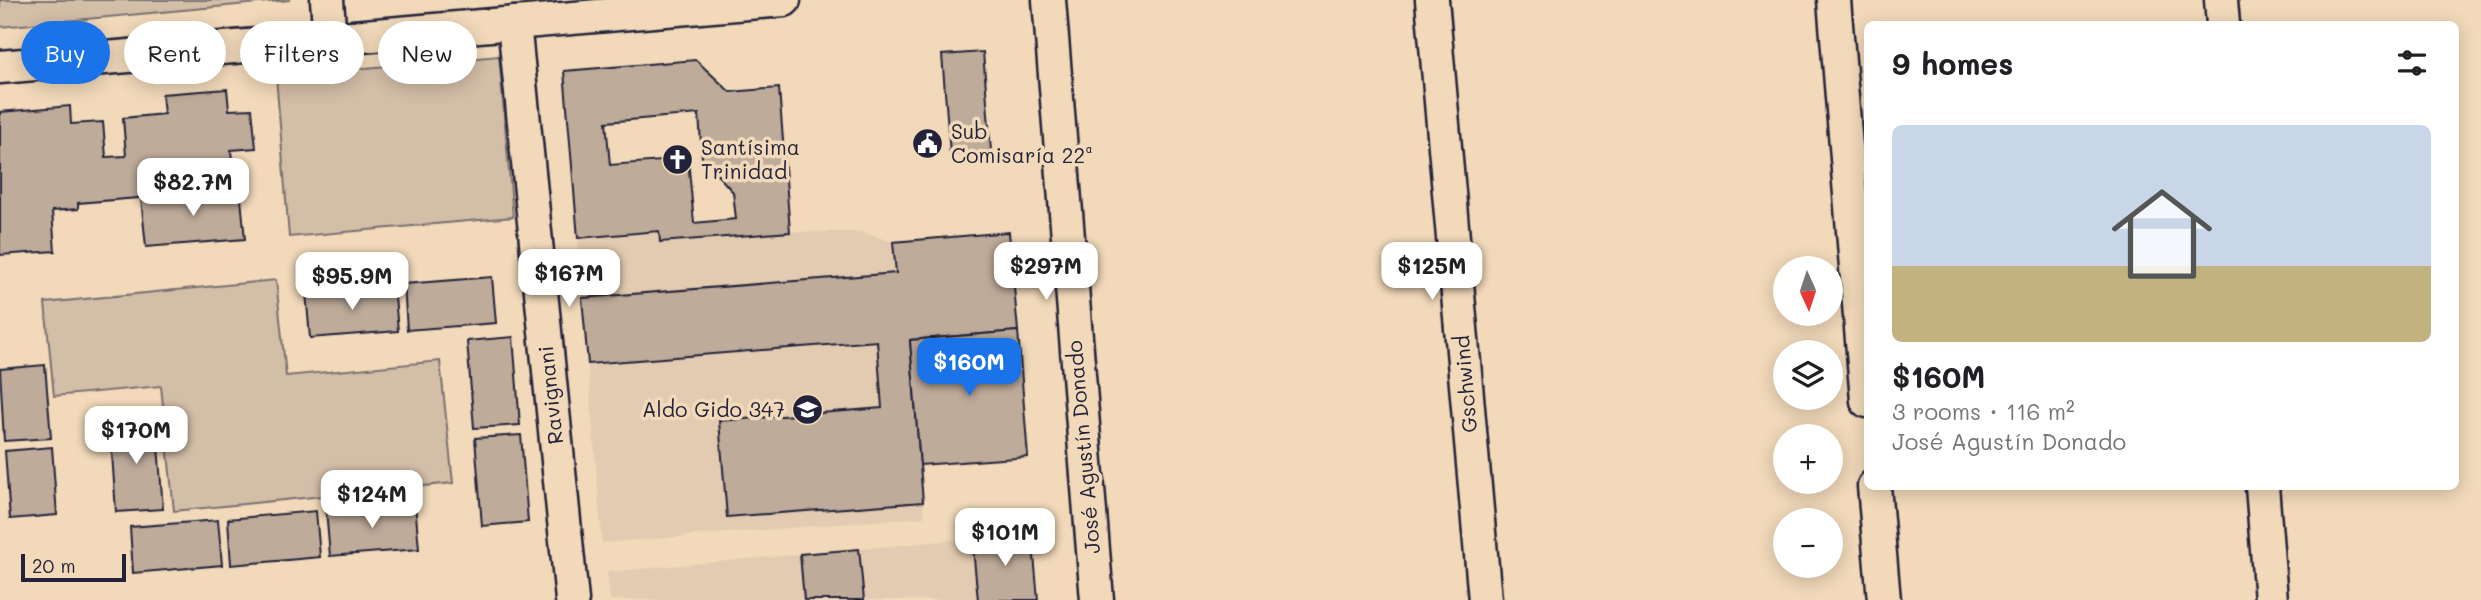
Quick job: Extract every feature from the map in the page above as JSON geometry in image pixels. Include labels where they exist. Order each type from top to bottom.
[{"type":"street","points":[[327,0],[329,21]]},
{"type":"street","points":[[364,36],[514,23],[656,6],[783,0]]},
{"type":"street","name":"José Agustín Donado","points":[[1049,0],[1097,600]]},
{"type":"street","name":"Gschwind","points":[[1432,0],[1485,600]]},
{"type":"street","points":[[1834,0],[1864,365]]},
{"type":"street","points":[[2221,0],[2223,21]]},
{"type":"street","name":"Ravignani","points":[[514,23],[572,600]]},
{"type":"street","points":[[0,66],[240,46]]},
{"type":"street","points":[[1874,490],[1884,600]]},
{"type":"street","points":[[2262,490],[2271,600]]},
{"type":"shaded area","points":[[0,0],[290,0],[64,21],[21,21],[21,25],[0,27]]},
{"type":"shaded area","points":[[499,56],[513,217],[289,237],[277,84],[364,84],[364,68],[378,67],[378,84],[477,84],[477,58]]},
{"type":"shaded area","name":"Aldo Gido 347","points":[[659,231],[660,242],[790,232],[861,232],[893,242],[1009,232],[1028,457],[920,465],[924,517],[602,543],[578,238]]},
{"type":"shaded area","points":[[276,280],[286,376],[440,361],[453,483],[174,511],[161,386],[54,396],[45,303]]},
{"type":"shaded area","points":[[1032,533],[1038,600],[610,600],[607,572]]},
{"type":"building","points":[[983,52],[991,151],[950,154],[942,55]]},
{"type":"building","name":"Santísima Trinidad","points":[[696,60],[730,92],[779,88],[790,232],[660,242],[659,231],[578,238],[564,71]],"holes":[[[699,114],[702,158],[733,192],[736,219],[694,223],[688,159],[610,165],[606,122]]]},
{"type":"building","points":[[227,89],[229,110],[252,109],[256,148],[231,150],[235,190],[78,203],[78,209],[52,211],[55,251],[0,255],[0,112],[70,106],[71,124],[103,122],[106,157],[126,156],[123,118],[164,114],[162,94]]},
{"type":"building","points":[[240,189],[245,239],[146,247],[141,198]]},
{"type":"building","points":[[1009,232],[1018,331],[910,340],[923,502],[727,517],[719,421],[882,408],[877,341],[588,364],[582,298],[896,273],[893,242]]},
{"type":"building","points":[[492,277],[496,323],[407,330],[404,284]]},
{"type":"building","points":[[394,285],[398,331],[310,338],[306,292]]},
{"type":"building","points":[[1018,331],[1028,457],[920,465],[910,340]]},
{"type":"building","points":[[513,337],[520,425],[474,428],[467,341]]},
{"type":"building","points":[[45,365],[51,438],[4,441],[0,369]]},
{"type":"building","points":[[156,420],[163,509],[116,512],[110,424]]},
{"type":"building","points":[[521,435],[528,522],[482,526],[475,438]]},
{"type":"building","points":[[52,447],[57,515],[10,519],[5,451]]},
{"type":"building","points":[[415,503],[419,549],[330,556],[326,510]]},
{"type":"building","points":[[316,511],[320,557],[231,565],[228,519]]},
{"type":"building","points":[[218,520],[222,565],[133,573],[130,527]]},
{"type":"building","points":[[1032,533],[1038,600],[978,600],[972,538]]},
{"type":"building","points":[[859,549],[864,600],[804,600],[800,554]]},
{"type":"place","name":"Sub Comisaría 22ª","points":[[928,144]]},
{"type":"place","name":"Santísima Trinidad","points":[[678,160]]},
{"type":"place","name":"Aldo Gido 347","points":[[808,410]]}]
